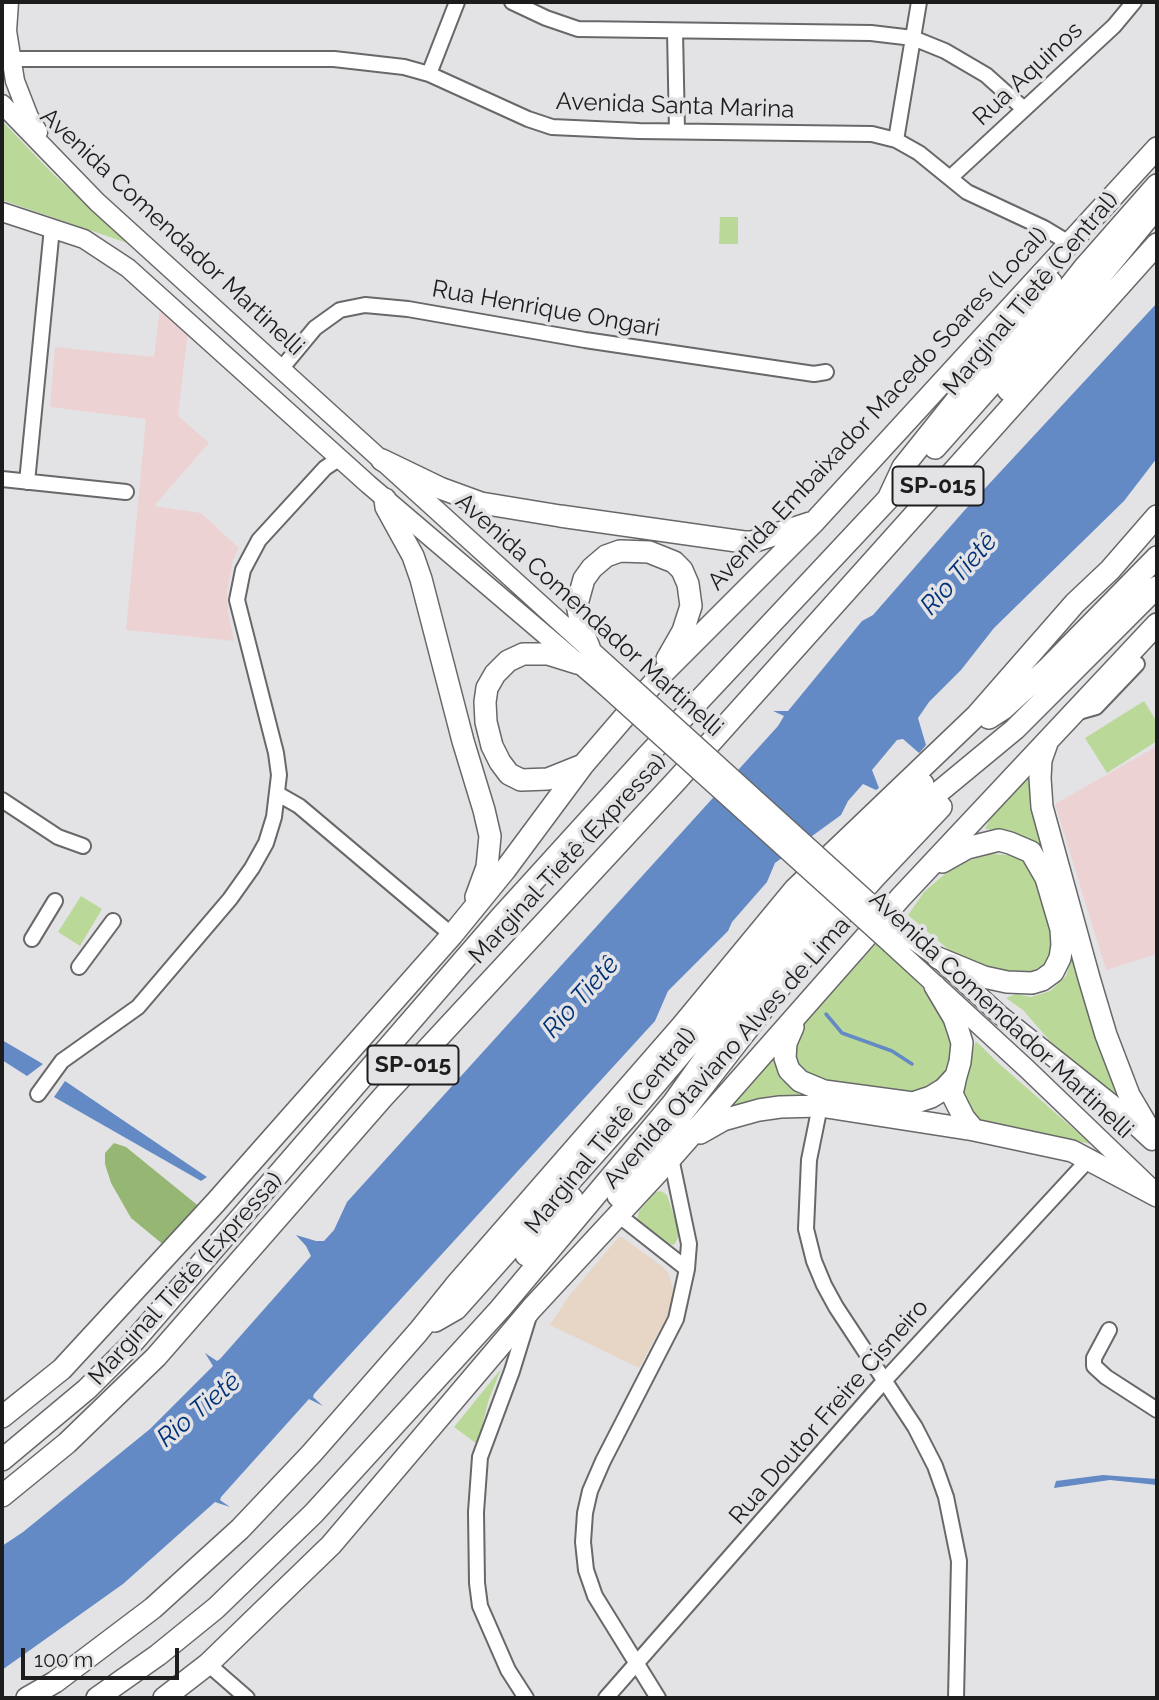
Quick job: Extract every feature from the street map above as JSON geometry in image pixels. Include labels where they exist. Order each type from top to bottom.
[{"type":"highway","name":"Avenida Embaixador Macedo Soares (Local)","points":[[468,915],[583,765],[657,679],[816,521],[1157,148]]},
{"type":"highway","name":"Marginal Tietê (Central)","points":[[500,918],[984,394],[1084,268],[1157,185]]},
{"type":"highway","points":[[989,430],[1007,393],[1029,363],[1157,208]]},
{"type":"highway","points":[[888,499],[903,467],[1062,268],[1070,242]]},
{"type":"highway","name":"Marginal Tietê (Expressa)","points":[[2,1496],[67,1443],[156,1357],[383,1097],[677,780],[1157,244]]},
{"type":"highway","points":[[382,460],[440,488],[481,503],[731,540],[752,542],[816,521]]},
{"type":"highway","points":[[2,1417],[62,1368],[298,1111],[452,935],[468,915],[484,879],[490,836],[421,579],[413,556],[386,507],[385,499]]},
{"type":"highway","points":[[27,1698],[55,1682],[153,1608],[240,1529],[312,1453],[418,1332],[681,1027],[795,889],[977,715],[1075,603],[1110,570],[1157,516]]},
{"type":"highway","points":[[583,765],[548,779],[521,780],[509,774],[492,746],[486,722],[487,688],[495,674],[508,662],[523,654],[583,655],[577,604],[584,579],[606,556],[620,551],[642,551],[661,555],[682,570],[688,584],[691,606],[683,631],[657,679]]},
{"type":"highway","points":[[989,718],[1047,670],[1157,557]]},
{"type":"highway","name":"Avenida Otaviano Alves de Lima","points":[[808,899],[989,718],[1072,622],[1110,570]]},
{"type":"highway","name":"Marginal Tietê (Central)","points":[[97,1698],[158,1655],[249,1577],[314,1513],[499,1309],[673,1103],[750,996],[824,909],[898,830],[1015,729],[1157,587]]},
{"type":"highway","name":"Avenida Otaviano Alves de Lima","points":[[164,1698],[208,1664],[331,1545],[600,1232],[671,1158],[901,897],[1157,624]]},
{"type":"highway","points":[[600,1232],[608,1208],[798,964],[874,878],[1015,729]]},
{"type":"highway","points":[[1053,733],[1044,748],[1041,760],[1040,793],[1045,820],[1106,1035],[1129,1095],[1157,1138]]},
{"type":"highway","points":[[901,897],[949,857],[985,842],[1010,843],[1031,852],[1038,861],[1046,878],[1061,929],[1060,958],[1053,972],[1032,983],[1007,982],[984,977],[938,958]]},
{"type":"highway","name":"Marginal Tietê (Central)","points":[[418,1332],[456,1308],[630,1114],[808,899]]},
{"type":"highway","points":[[223,1239],[254,1216],[530,923],[565,902]]},
{"type":"highway","points":[[298,1111],[333,1085],[480,929],[500,918]]},
{"type":"highway","points":[[2,1460],[49,1423],[128,1348],[500,918]]},
{"type":"highway","points":[[935,986],[954,1018],[962,1043],[952,1094],[964,1118],[974,1130]]},
{"type":"highway","points":[[798,1016],[786,1043],[785,1058],[794,1077],[811,1088],[913,1103],[944,1089],[956,1076]]},
{"type":"highway","points":[[686,1141],[723,1120],[742,1114],[780,1107],[820,1107],[974,1130],[1072,1151],[1149,1194],[1157,1195]]},
{"type":"highway","points":[[425,1390],[427,1376],[621,1134],[630,1114]]},
{"type":"main road","points":[[9,2],[7,31],[15,81],[29,117],[58,165]]},
{"type":"main road","name":"Avenida Comendador Martinelli","points":[[2,104],[58,165],[382,460],[583,655],[896,938],[935,986],[1027,1069],[1157,1195]]},
{"type":"main road","name":"Avenida Comendador Martinelli","points":[[2,212],[84,239],[128,268],[385,499],[583,655]]},
{"type":"main road","points":[[2,227],[43,225]]},
{"type":"main road","name":"Avenida Comendador Martinelli","points":[[896,938],[938,958],[1000,1015],[1112,1104],[1157,1146]]},
{"type":"street","points":[[429,74],[457,2]]},
{"type":"street","points":[[512,2],[578,29],[871,33],[913,38],[945,51],[986,75],[1024,109]]},
{"type":"street","points":[[896,140],[919,2]]},
{"type":"street","name":"Rua Aquinos","points":[[951,177],[1114,26],[1134,2]]},
{"type":"street","points":[[674,31],[677,131]]},
{"type":"street","name":"Avenida Santa Marina","points":[[10,59],[334,59],[404,67],[429,74],[528,119],[552,127],[872,134],[896,140],[919,153],[967,192],[1070,242]]},
{"type":"street","points":[[27,482],[43,225]]},
{"type":"street","name":"Rua Henrique Ongari","points":[[281,369],[315,328],[340,310],[365,305],[408,309],[585,340],[814,374],[826,372]]},
{"type":"street","points":[[38,1094],[58,1065],[138,1007],[230,899],[253,869],[266,843],[278,794],[279,775],[276,753],[237,600],[243,570],[259,540],[325,468],[340,458]]},
{"type":"street","points":[[2,479],[126,492]]},
{"type":"street","points":[[1070,715],[1096,706],[1137,664]]},
{"type":"street","points":[[278,794],[299,806],[452,935]]},
{"type":"street","points":[[2,800],[58,837],[83,846]]},
{"type":"street","points":[[32,939],[55,901]]},
{"type":"street","points":[[79,967],[113,921]]},
{"type":"street","points":[[820,1107],[809,1160],[806,1229],[814,1261],[824,1285],[915,1427],[946,1497],[959,1561],[956,1698]]},
{"type":"street","points":[[658,1698],[595,1597],[586,1570],[583,1542],[590,1491],[676,1319],[687,1269],[689,1244],[671,1158]]},
{"type":"street","name":"Rua Doutor Freire Cisneiro","points":[[606,1698],[885,1380],[1089,1159]]},
{"type":"street","points":[[617,1214],[687,1269]]},
{"type":"street","points":[[526,1698],[508,1670],[480,1606],[476,1512],[480,1457],[532,1308]]},
{"type":"street","points":[[1109,1329],[1094,1358],[1094,1366],[1106,1377],[1157,1410]]},
{"type":"street","points":[[208,1664],[247,1698]]},
{"type":"shaded area","points":[[160,308],[188,332],[178,416],[209,443],[154,506],[201,513],[239,548],[233,560],[227,592],[234,641],[126,630],[146,419],[50,407],[55,347],[154,357]]},
{"type":"shaded area","points":[[1157,746],[1157,954],[1106,970],[1055,804]]},
{"type":"shaded area","points":[[619,1237],[663,1267],[673,1288],[669,1313],[639,1368],[550,1325],[569,1296]]},
{"type":"green space","points":[[2,121],[54,175],[130,244],[2,200]]},
{"type":"green space","points":[[720,217],[738,217],[738,244],[719,244]]},
{"type":"green space","points":[[1144,701],[1157,722],[1157,741],[1107,773],[1085,738]]},
{"type":"green space","points":[[1037,764],[1124,1097],[1119,1100],[1062,1055],[1023,1010],[1006,998],[1016,994],[1031,997],[1050,991],[1066,976],[1072,958],[1069,942],[1030,840],[1009,831],[985,829],[993,812],[1021,785]]},
{"type":"green space","points":[[990,854],[1019,858],[1027,863],[1035,875],[1052,937],[1052,948],[1044,964],[1031,972],[988,970],[949,950],[908,915],[924,892],[946,873],[961,863]]},
{"type":"green space","points":[[81,896],[102,909],[80,946],[58,932]]},
{"type":"green space","points":[[877,943],[935,1000],[945,1016],[954,1047],[949,1063],[940,1079],[922,1088],[909,1091],[817,1079],[808,1076],[797,1062],[793,1050],[801,1026]]},
{"type":"green space","points":[[977,1042],[1091,1144],[977,1122],[962,1108]]},
{"type":"green space","points":[[774,1056],[781,1080],[799,1091],[799,1095],[769,1096],[731,1108],[729,1106]]},
{"type":"green space","points":[[114,1143],[126,1147],[201,1208],[165,1246],[131,1218],[111,1183],[105,1164],[105,1153]]},
{"type":"green space","points":[[661,1191],[667,1195],[680,1234],[674,1245],[666,1243],[637,1219],[639,1211],[656,1192]]},
{"type":"green space","points":[[501,1369],[489,1399],[477,1444],[454,1427]]},
{"type":"water","name":"Rio Tietê","points":[[1157,303],[1157,458],[1124,501],[994,628],[961,670],[929,702],[918,718],[926,745],[922,750],[919,753],[903,739],[897,740],[872,770],[879,788],[876,790],[863,784],[848,801],[841,815],[775,863],[767,882],[732,922],[728,931],[668,991],[655,1021],[314,1394],[313,1397],[323,1406],[309,1399],[221,1497],[220,1500],[230,1507],[215,1502],[123,1584],[2,1670],[2,1546],[150,1429],[213,1366],[205,1353],[217,1361],[220,1359],[311,1256],[296,1235],[324,1241],[334,1230],[347,1202],[778,726],[784,716],[773,711],[788,711],[862,621],[873,615],[963,512]]},
{"type":"water","points":[[2,1040],[43,1064],[27,1076],[2,1060]]},
{"type":"water","points":[[65,1081],[207,1177],[201,1181],[54,1097]]},
{"type":"water","points":[[1103,1475],[1157,1479],[1157,1485],[1110,1480],[1054,1488],[1056,1481]]},
{"type":"waterway","points":[[826,1014],[842,1033],[892,1051],[912,1064]]}]
